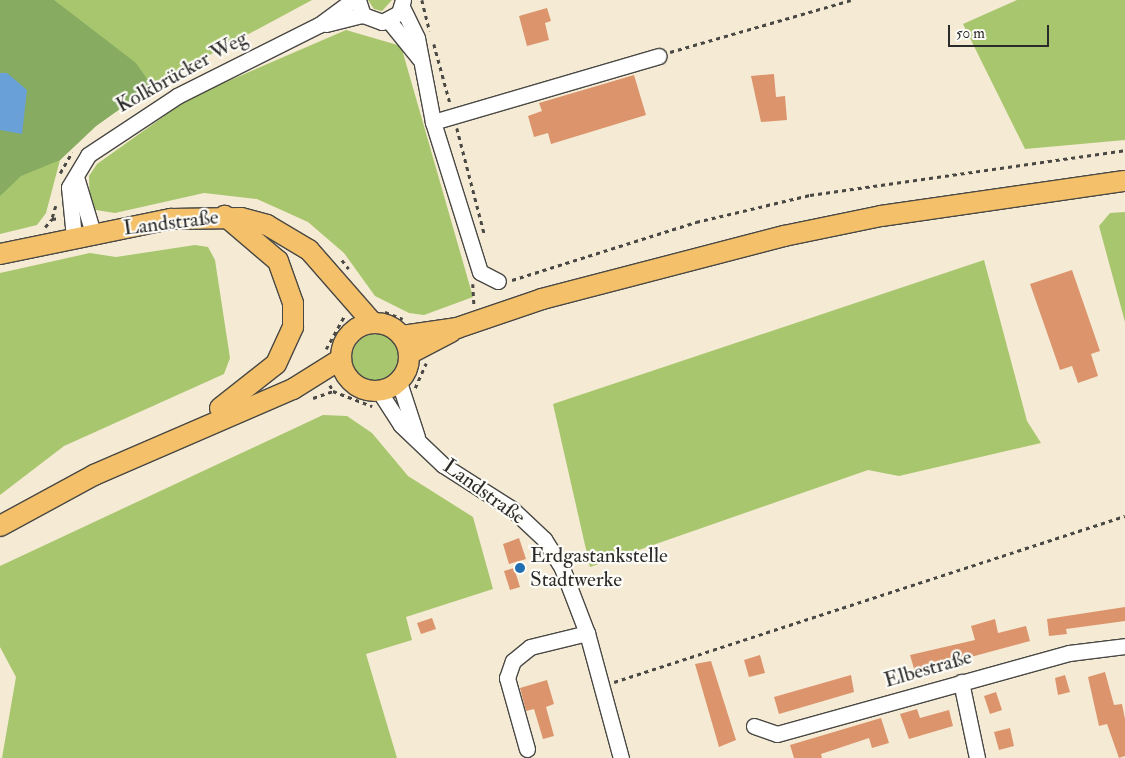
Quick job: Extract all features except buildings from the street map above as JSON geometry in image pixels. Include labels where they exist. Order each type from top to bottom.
[{"type":"main road","points":[[0,526],[94,475],[293,389],[341,359],[354,331],[367,315],[408,338],[457,328],[551,297],[784,236],[890,215],[1125,181]]},
{"type":"main road","name":"Landstraße","points":[[0,254],[93,233],[171,219],[225,216],[267,225],[292,237],[344,276],[367,315]]},
{"type":"main road","points":[[209,424],[220,408],[276,364],[293,327],[293,302],[278,261],[225,216]]},
{"type":"main road","name":"Landstraße","points":[[344,276],[354,331]]},
{"type":"main road","points":[[341,359],[349,379],[358,387],[379,391],[399,382],[408,338]]},
{"type":"main road","points":[[293,389],[349,379]]},
{"type":"street","name":"Kolkbrücker Weg","points":[[74,237],[68,187],[76,171],[108,138],[169,101],[319,25],[353,0]]},
{"type":"street","points":[[358,0],[363,15],[375,22],[389,21],[403,3]]},
{"type":"street","points":[[403,3],[417,38],[432,122],[480,272],[498,281]]},
{"type":"street","name":"Kolkbrücker Weg","points":[[319,25],[363,15]]},
{"type":"street","points":[[389,21],[420,60]]},
{"type":"street","points":[[432,122],[659,56]]},
{"type":"street","points":[[76,171],[79,198],[93,233]]},
{"type":"street","name":"Landstraße","points":[[399,382],[418,440]]},
{"type":"street","name":"Landstraße","points":[[379,391],[401,425],[444,465],[512,509],[544,539],[562,568],[587,633],[621,758]]},
{"type":"street","points":[[527,749],[506,678],[513,661],[530,647],[587,633]]},
{"type":"street","name":"Elbestraße","points":[[754,726],[777,734],[961,682],[1120,646]]},
{"type":"street","points":[[961,682],[977,758]]},
{"type":"path","points":[[422,0],[423,5]]},
{"type":"path","points":[[659,56],[851,0]]},
{"type":"path","points":[[59,177],[73,150]]},
{"type":"path","points":[[498,281],[696,222],[810,195],[1125,150]]},
{"type":"path","points":[[57,196],[52,219],[71,217]]},
{"type":"path","points":[[339,258],[344,276]]},
{"type":"path","points":[[471,308],[477,294],[472,277]]},
{"type":"path","points":[[367,315],[369,303],[408,338]]},
{"type":"path","points":[[601,687],[1125,516]]},
{"type":"green space","points":[[0,0],[312,0],[152,86],[96,126],[60,160],[46,213],[37,225],[0,234]]},
{"type":"green space","points":[[0,0],[54,0],[136,63],[152,86],[96,126],[60,160],[21,176],[0,196],[0,130],[8,73],[0,73]]},
{"type":"green space","points":[[368,0],[392,0],[382,11],[374,9]]},
{"type":"green space","points":[[1017,0],[1125,0],[1125,140],[1025,149],[963,24]]},
{"type":"green space","points":[[346,30],[401,46],[473,297],[424,315],[409,313],[375,296],[344,253],[308,222],[257,199],[204,193],[115,213],[90,209],[89,176],[97,164],[191,97]]},
{"type":"green space","points":[[1125,212],[1125,322],[1099,226],[1110,213]]},
{"type":"green space","points":[[195,245],[208,247],[215,260],[230,358],[224,374],[64,446],[0,495],[0,273],[90,253],[116,257]]},
{"type":"green space","points":[[984,260],[1027,421],[1041,443],[899,476],[868,470],[590,567],[553,404]]},
{"type":"green space","points":[[371,334],[381,334],[393,341],[400,353],[400,363],[393,375],[381,382],[371,382],[363,378],[356,371],[352,363],[352,353],[356,345],[363,338]]},
{"type":"green space","points":[[323,415],[347,416],[372,433],[408,476],[473,517],[493,589],[406,617],[412,640],[366,654],[397,758],[2,758],[16,677],[0,647],[0,566]]},
{"type":"water","points":[[0,73],[7,73],[27,90],[22,134],[0,130]]},
{"type":"place","name":"Erdgastankstelle Stadtwerke","points":[[520,568]]}]
